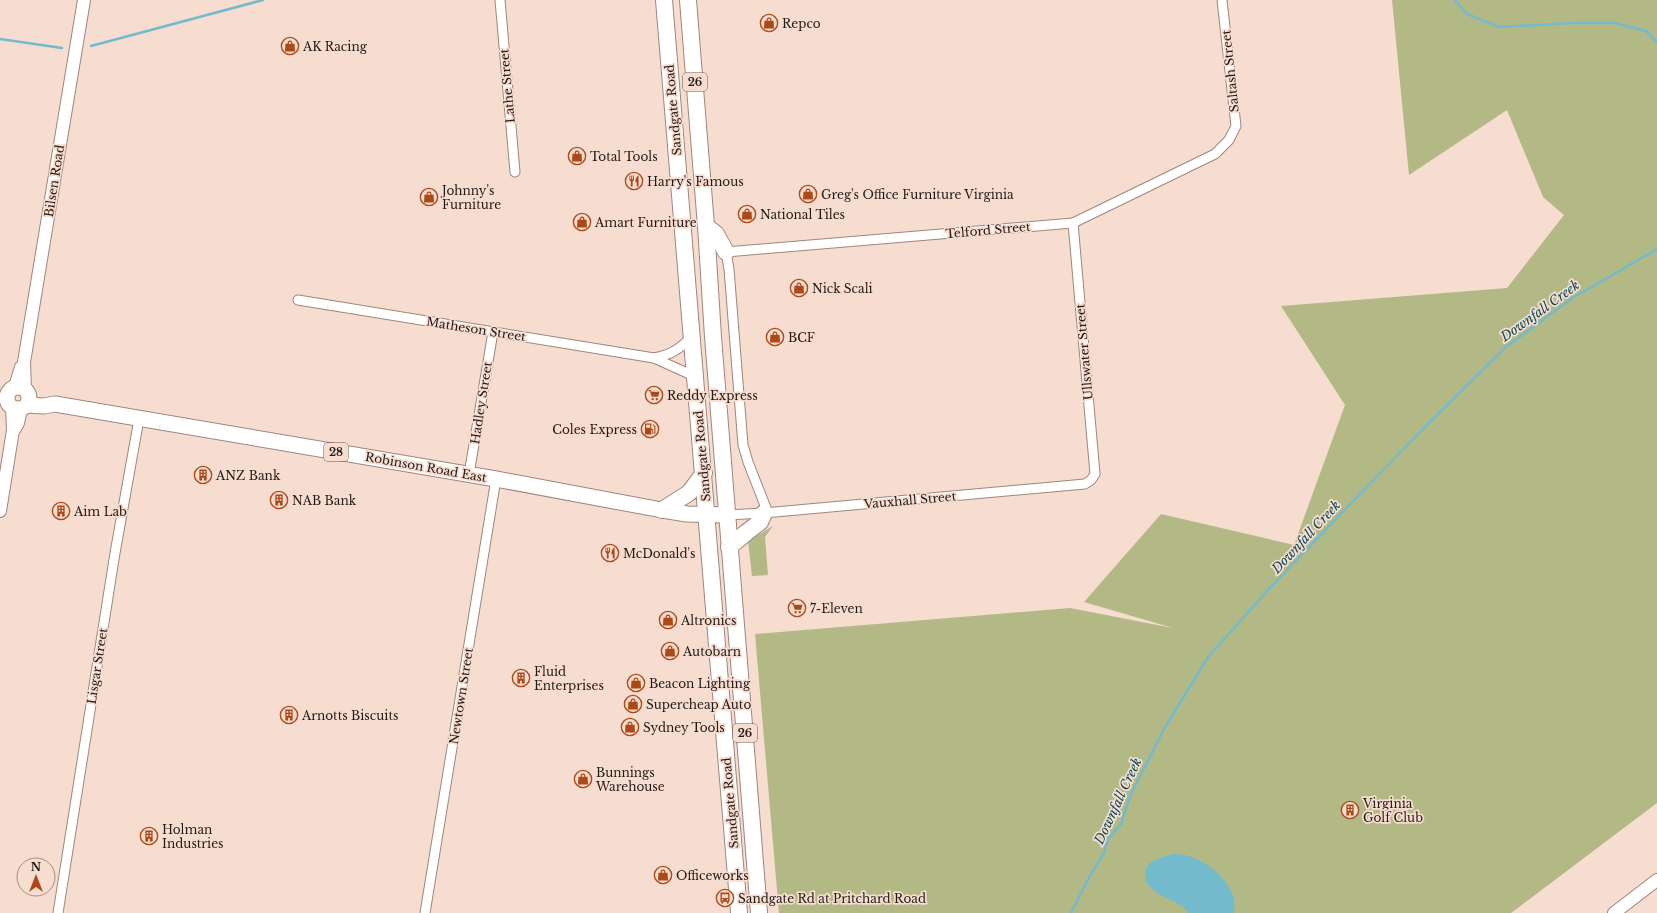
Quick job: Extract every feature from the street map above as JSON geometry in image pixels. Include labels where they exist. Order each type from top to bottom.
[{"type":"highway","name":"Sandgate Road","points":[[664,0],[740,913]]},
{"type":"highway","name":"Sandgate Road","points":[[688,0],[706,226],[713,337],[759,913]]},
{"type":"highway","points":[[706,226],[716,234],[726,252]]},
{"type":"highway","points":[[662,510],[689,492],[704,473]]},
{"type":"highway","points":[[730,548],[760,522],[766,513]]},
{"type":"main road","name":"Robinson Road East","points":[[14,398],[47,399],[55,404],[469,474],[662,510],[707,515],[727,515]]},
{"type":"street","name":"Bilsen Road","points":[[0,512],[13,430],[18,423],[14,398],[20,368],[24,362],[84,0]]},
{"type":"street","name":"Lathe Street","points":[[500,0],[515,172]]},
{"type":"street","name":"Saltash Street","points":[[1222,0],[1236,126],[1229,140]]},
{"type":"street","name":"Telford Street","points":[[726,252],[1073,223],[1215,154],[1229,140]]},
{"type":"street","name":"Ullswater Street","points":[[1073,223],[1095,474],[1091,480]]},
{"type":"street","points":[[726,252],[729,269],[743,445],[766,513]]},
{"type":"street","name":"Matheson Street","points":[[298,300],[654,358],[696,377]]},
{"type":"street","name":"Hadley Street","points":[[469,474],[492,332]]},
{"type":"street","name":"Matheson Street","points":[[654,358],[666,356],[675,352],[693,336]]},
{"type":"street","name":"Lisgar Street","points":[[58,913],[114,561],[139,419]]},
{"type":"street","name":"Newtown Street","points":[[425,913],[496,479]]},
{"type":"street","name":"Vauxhall Street","points":[[727,515],[766,513],[1085,484],[1091,480]]},
{"type":"street","points":[[1614,913],[1657,880]]},
{"type":"green space","name":"Virginia Golf Club","points":[[1392,0],[1657,0],[1657,803],[1511,913],[779,913],[755,634],[1070,608],[1173,628],[1084,602],[1161,514],[1294,545],[1345,405],[1281,306],[1507,288],[1564,215],[1543,197],[1507,110],[1409,175]]},
{"type":"green space","points":[[773,526],[765,537],[768,575],[752,576],[748,541]]},
{"type":"water","points":[[1174,854],[1185,855],[1196,859],[1217,872],[1231,891],[1235,902],[1234,913],[1189,913],[1182,906],[1152,889],[1145,879],[1146,868],[1156,859]]},
{"type":"waterway","points":[[91,46],[263,0]]},
{"type":"waterway","points":[[1455,0],[1467,14],[1499,27],[1573,23],[1614,23],[1646,31],[1657,42]]},
{"type":"waterway","points":[[0,39],[62,48]]},
{"type":"waterway","name":"Downfall Creek","points":[[1071,913],[1091,874],[1104,853],[1108,839],[1121,824],[1130,796],[1164,729],[1208,657],[1269,589],[1355,499],[1506,347],[1571,299],[1657,249]]},
{"type":"place","name":"Repco","points":[[769,23]]},
{"type":"place","name":"AK Racing","points":[[290,46]]},
{"type":"place","name":"Total Tools","points":[[577,156]]},
{"type":"place","name":"Harry's Famous","points":[[634,181]]},
{"type":"place","name":"Greg's Office Furniture Virginia","points":[[808,194]]},
{"type":"place","name":"Johnny's Furniture","points":[[429,197]]},
{"type":"place","name":"National Tiles","points":[[747,214]]},
{"type":"place","name":"Amart Furniture","points":[[582,222]]},
{"type":"place","name":"Nick Scali","points":[[799,288]]},
{"type":"place","name":"BCF","points":[[775,337]]},
{"type":"place","name":"Reddy Express","points":[[654,395]]},
{"type":"place","name":"Coles Express","points":[[650,429]]},
{"type":"place","name":"ANZ Bank","points":[[203,475]]},
{"type":"place","name":"NAB Bank","points":[[279,500]]},
{"type":"place","name":"Aim Lab","points":[[61,511]]},
{"type":"place","name":"McDonald's","points":[[610,553]]},
{"type":"place","name":"7-Eleven","points":[[797,608]]},
{"type":"place","name":"Altronics","points":[[668,620]]},
{"type":"place","name":"Autobarn","points":[[670,651]]},
{"type":"place","name":"Fluid Enterprises","points":[[521,678]]},
{"type":"place","name":"Beacon Lighting","points":[[636,683]]},
{"type":"place","name":"Supercheap Auto","points":[[633,704]]},
{"type":"place","name":"Arnotts Biscuits","points":[[289,715]]},
{"type":"place","name":"Sydney Tools","points":[[630,727]]},
{"type":"place","name":"Bunnings Warehouse","points":[[583,779]]},
{"type":"place","name":"Virginia Golf Club","points":[[1350,810]]},
{"type":"place","name":"Holman Industries","points":[[149,836]]},
{"type":"place","name":"Officeworks","points":[[663,875]]},
{"type":"place","name":"Sandgate Rd at Pritchard Road","points":[[725,898]]}]
